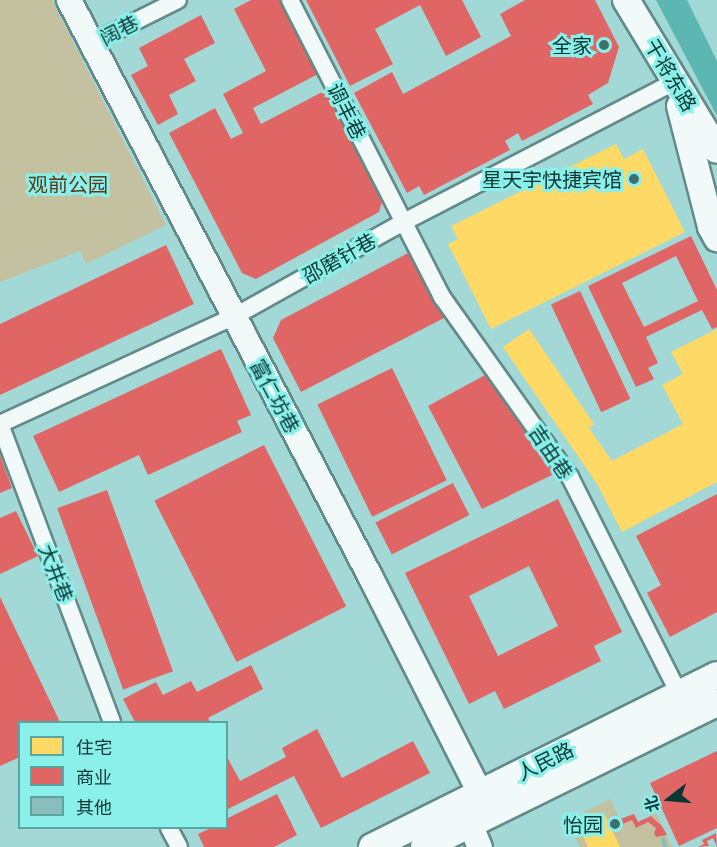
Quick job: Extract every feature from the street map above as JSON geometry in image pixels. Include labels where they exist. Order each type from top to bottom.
[{"type":"main road","name":"干将东路","points":[[626,0],[717,150]]},
{"type":"main road","points":[[674,82],[711,227],[717,238]]},
{"type":"main road","name":"人民路","points":[[372,847],[717,675]]},
{"type":"main road","name":"人民路","points":[[424,847],[717,703]]},
{"type":"street","name":"富仁坊巷","points":[[69,0],[233,318],[370,576],[480,793]]},
{"type":"street","name":"阔巷","points":[[92,43],[178,0]]},
{"type":"street","name":"调丰巷","points":[[290,0],[404,222]]},
{"type":"street","name":"邵磨针巷","points":[[0,424],[233,318],[404,222],[674,82]]},
{"type":"street","name":"吉由巷","points":[[404,222],[442,297],[570,477],[679,694]]},
{"type":"street","name":"大井巷","points":[[0,424],[111,721]]},
{"type":"street","points":[[470,824],[480,847]]},
{"type":"street","points":[[170,829],[179,847]]},
{"type":"green space","name":"观前公园","points":[[0,0],[52,0],[166,225],[86,264],[80,251],[0,282]]},
{"type":"green space","name":"怡园","points":[[610,799],[620,820],[634,814],[638,822],[656,813],[672,847],[580,847],[567,821]]},
{"type":"water","points":[[656,0],[687,0],[717,61],[717,116]]},
{"type":"building: 住宅","points":[[616,144],[624,159],[643,149],[685,232],[491,329],[448,244],[458,239],[451,226]]},
{"type":"building: 住宅","points":[[529,329],[594,424],[589,428],[612,461],[683,424],[662,385],[683,374],[671,352],[717,329],[717,482],[622,532],[597,484],[503,347]]},
{"type":"building: 住宅","points":[[605,815],[620,847],[588,847],[579,827]]},
{"type":"building: 商业","points":[[251,0],[282,0],[320,73],[253,108],[261,124],[326,90],[383,198],[379,212],[256,279],[242,273],[169,133],[215,108],[231,139],[243,133],[223,94],[266,71],[234,9]]},
{"type":"building: 商业","points":[[306,0],[462,0],[481,37],[446,56],[420,5],[375,29],[393,64],[350,86]]},
{"type":"building: 商业","points":[[525,0],[595,0],[619,47],[608,83],[588,95],[593,104],[522,141],[518,133],[505,141],[510,150],[424,195],[419,186],[407,193],[354,93],[392,72],[403,94],[511,36],[500,14]]},
{"type":"building: 商业","points":[[201,15],[215,43],[184,59],[196,81],[169,95],[178,114],[158,125],[131,75],[148,66],[139,48]]},
{"type":"building: 商业","points":[[691,236],[717,290],[717,327],[712,329],[702,310],[646,337],[658,363],[648,368],[654,379],[636,387],[588,286]],"holes":[[[676,256],[698,301],[644,327],[622,283]]]},
{"type":"building: 商业","points":[[166,245],[194,304],[0,395],[0,324]]},
{"type":"building: 商业","points":[[410,252],[444,318],[301,392],[273,338],[281,320]]},
{"type":"building: 商业","points":[[580,291],[630,399],[601,412],[551,305]]},
{"type":"building: 商业","points":[[221,349],[251,415],[237,421],[242,432],[148,475],[139,455],[59,492],[33,436]]},
{"type":"building: 商业","points":[[392,368],[447,480],[372,517],[317,404]]},
{"type":"building: 商业","points":[[487,374],[556,473],[482,509],[428,406]]},
{"type":"building: 商业","points":[[264,445],[346,606],[237,662],[154,501]]},
{"type":"building: 商业","points":[[0,455],[12,488],[0,493]]},
{"type":"building: 商业","points":[[453,483],[469,515],[392,555],[375,522]]},
{"type":"building: 商业","points":[[107,490],[173,671],[123,689],[57,508]]},
{"type":"building: 商业","points":[[717,494],[717,612],[670,637],[647,593],[661,585],[636,536]]},
{"type":"building: 商业","points":[[558,499],[622,632],[594,646],[601,661],[504,709],[495,691],[469,704],[405,573]],"holes":[[[529,566],[558,626],[498,656],[469,596]]]},
{"type":"building: 商业","points":[[16,511],[38,556],[0,574],[0,518]]},
{"type":"building: 商业","points":[[0,597],[60,721],[18,721],[18,758],[0,766]]},
{"type":"building: 商业","points":[[251,665],[263,689],[208,718],[210,721],[134,721],[123,699],[156,682],[163,695],[191,681],[197,692]]},
{"type":"building: 商业","points":[[317,729],[342,778],[413,741],[430,773],[321,828],[294,776],[228,809],[228,759],[240,781],[286,757],[282,748]]},
{"type":"building: 商业","points":[[717,751],[717,828],[679,846],[650,783]]},
{"type":"building: 商业","points":[[277,794],[297,835],[274,847],[204,847],[198,834],[209,829],[228,829],[228,818]]},
{"type":"building: 商业","points":[[634,814],[638,822],[651,816],[662,826],[667,835],[656,837],[654,833],[656,828],[648,822],[636,828],[632,820],[618,826],[615,821]]},
{"type":"building: 商业","points":[[716,833],[717,847],[713,838],[707,841],[709,846],[698,847],[704,844],[702,840]]},
{"type":"building: 其他","points":[[664,837],[667,847],[663,847],[661,838]]},
{"type":"place","name":"全家","points":[[604,45]]},
{"type":"place","name":"星天宇快捷宾馆","points":[[634,179]]},
{"type":"place","name":"怡园","points":[[615,824]]}]
